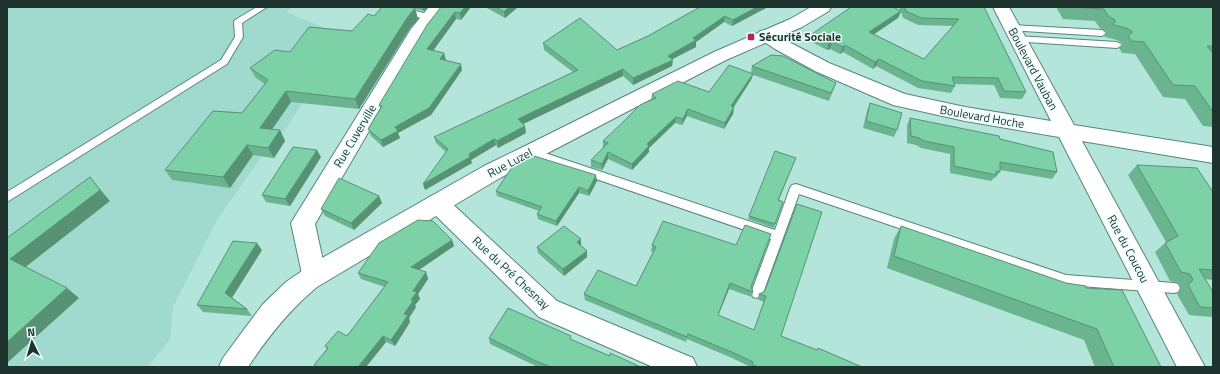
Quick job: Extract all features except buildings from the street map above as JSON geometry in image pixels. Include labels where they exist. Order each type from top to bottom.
[{"type":"street","name":"Rue Luzel","points":[[233,367],[258,329],[277,306],[290,292],[314,274],[437,203],[530,152],[694,68],[796,23],[823,7]]},
{"type":"street","name":"Boulevard Vauban","points":[[1001,7],[1066,132]]},
{"type":"street","name":"Rue Cuverville","points":[[314,274],[303,223],[420,29],[434,12]]},
{"type":"street","name":"Boulevard Hoche","points":[[766,35],[781,46],[822,67],[900,100],[965,114],[1066,132],[1213,155]]},
{"type":"street","name":"Rue du Coucou","points":[[1066,132],[1191,367]]},
{"type":"street","name":"Rue du Pré Chesnay","points":[[437,203],[548,309],[683,367]]},
{"type":"lane","points":[[7,198],[224,62],[239,37],[238,22],[263,7]]},
{"type":"lane","points":[[385,7],[434,12]]},
{"type":"lane","points":[[1014,33],[1102,33]]},
{"type":"lane","points":[[1014,33],[1117,44]]},
{"type":"lane","points":[[530,152],[778,236]]},
{"type":"lane","points":[[757,293],[796,188],[1066,280],[1174,288]]},
{"type":"shaded area","points":[[7,7],[292,7],[286,12],[344,36],[286,129],[274,139],[217,220],[173,307],[170,339],[148,367],[7,367]]},
{"type":"place","name":"Sécurité Sociale","points":[[751,37]]}]
